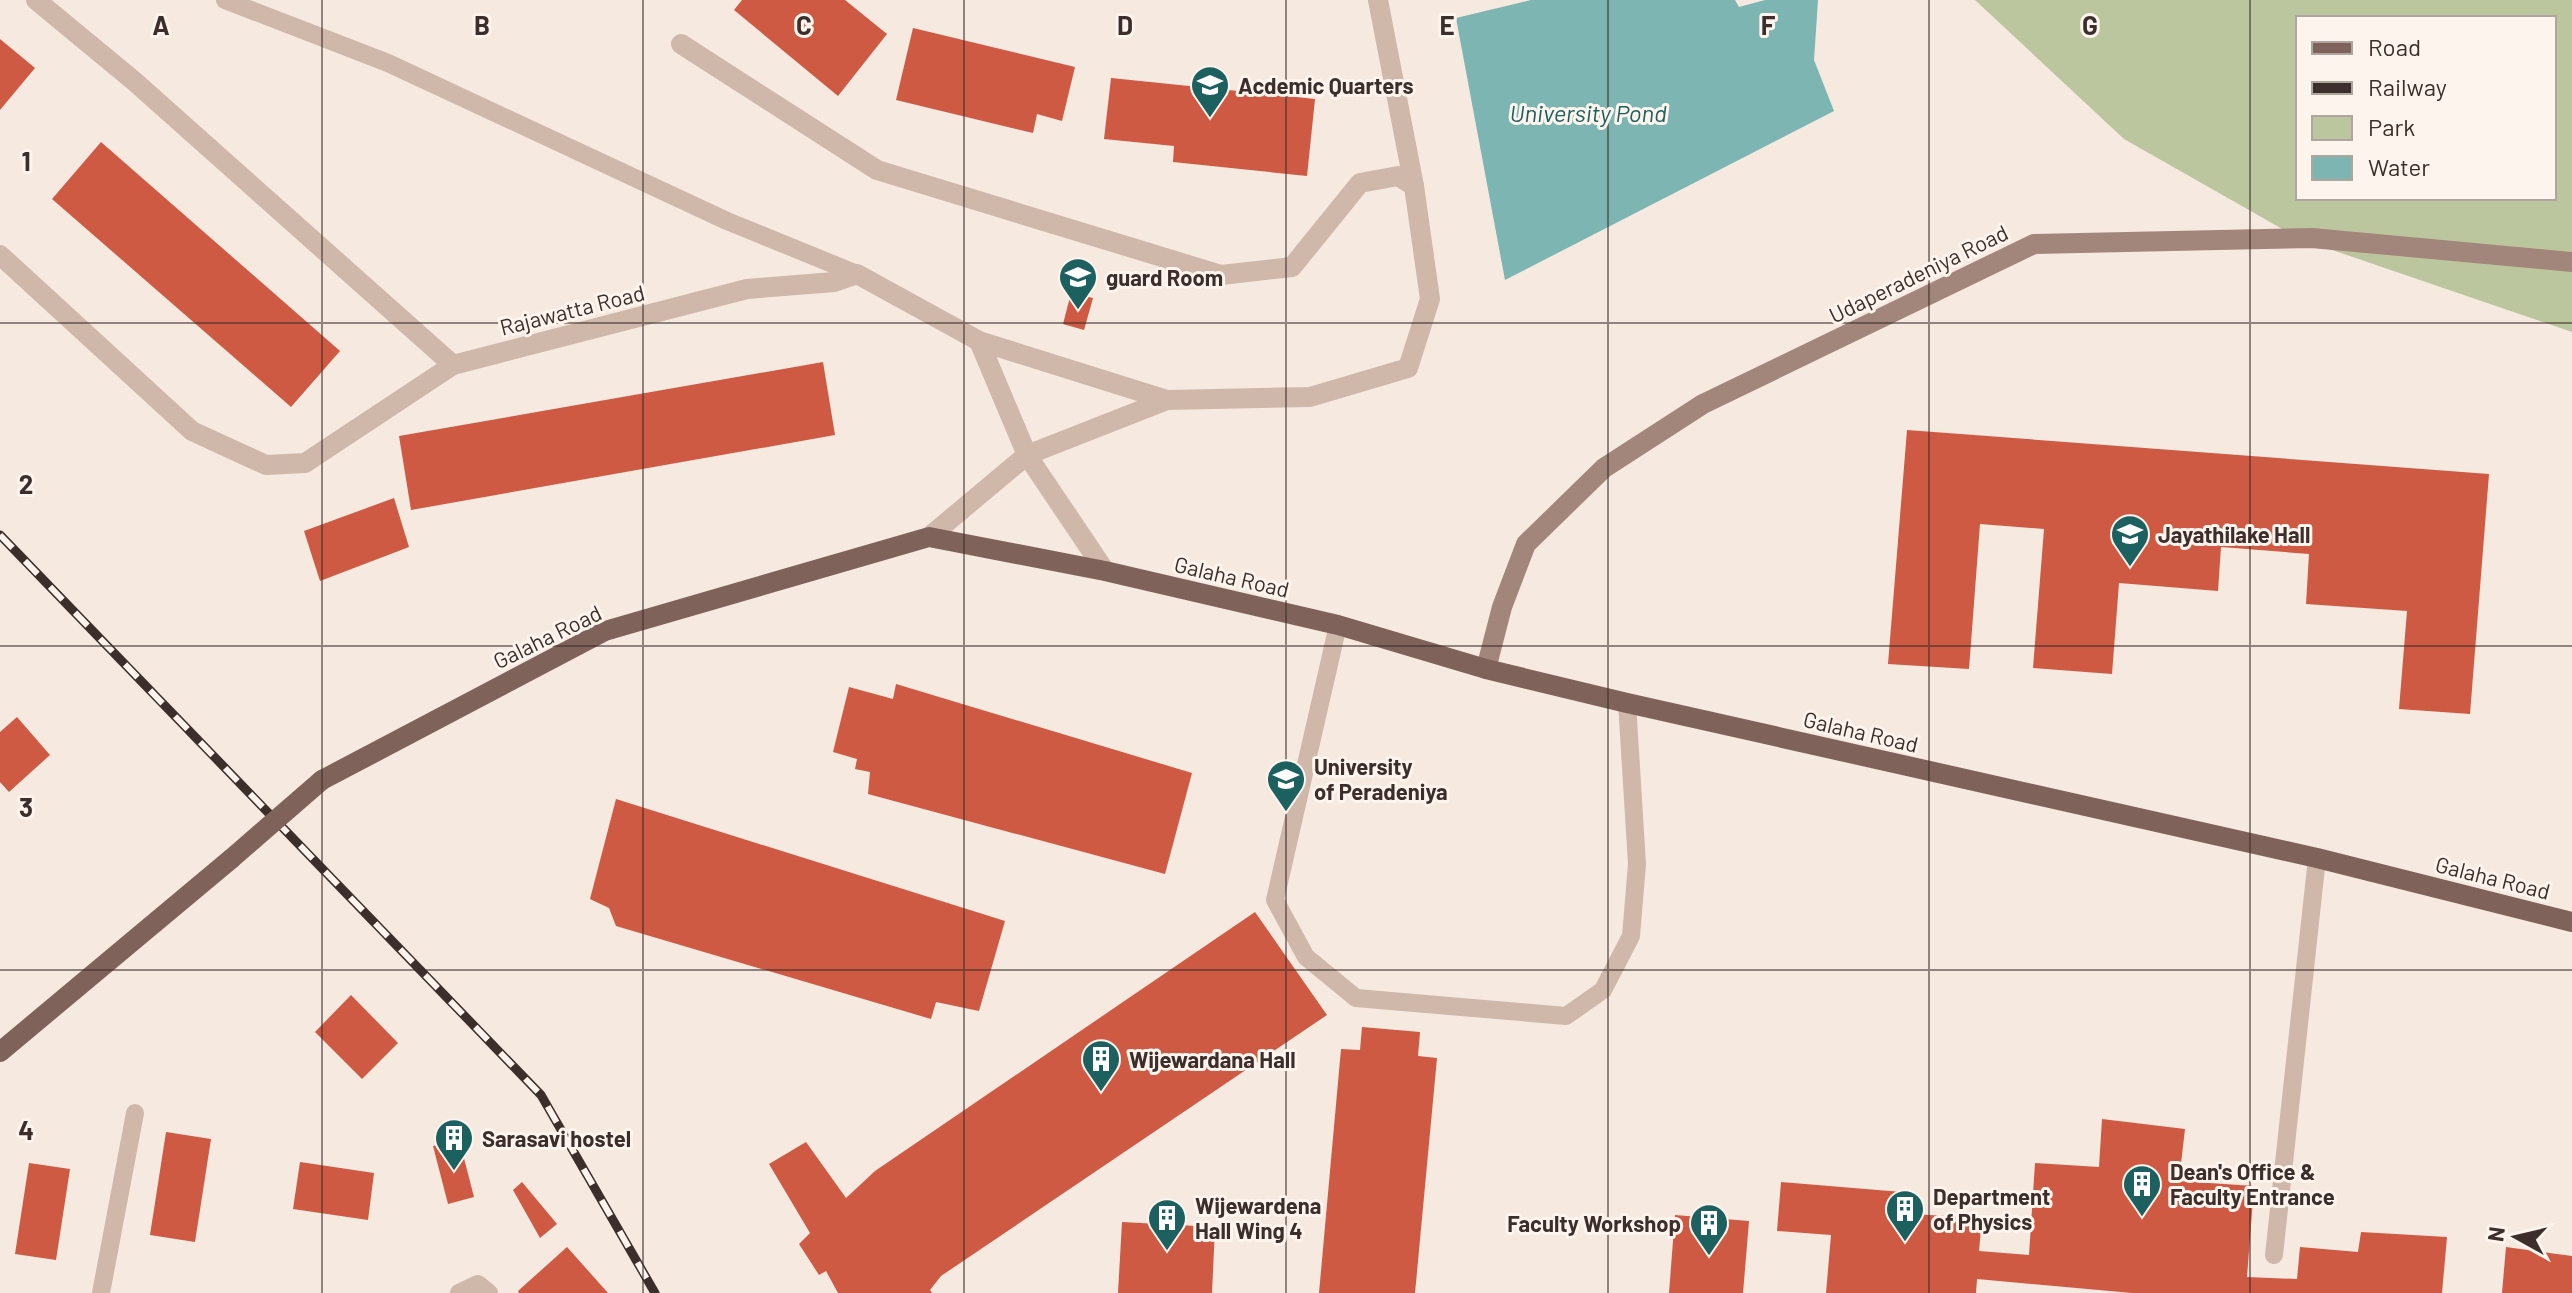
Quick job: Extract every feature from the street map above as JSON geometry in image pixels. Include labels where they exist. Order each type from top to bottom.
[{"type":"main road","name":"Galaha Road","points":[[0,1052],[322,780],[605,631],[929,537],[1105,571],[1338,625],[1486,669],[1627,703],[2317,858],[2572,922]]},
{"type":"street","points":[[36,0],[134,81],[453,365]]},
{"type":"street","points":[[857,274],[979,341],[1167,400],[1310,397],[1408,368],[1430,299],[1414,186],[1378,0]]},
{"type":"street","points":[[681,44],[877,170],[1221,275],[1292,267],[1360,183],[1398,176],[1414,186]]},
{"type":"street","name":"Udaperadeniya Road","points":[[1486,669],[1502,607],[1526,544],[1604,468],[1703,404],[2034,244],[2312,238],[2572,262]]},
{"type":"street","name":"Rajawatta Road","points":[[0,255],[192,431],[266,465],[305,463],[453,365],[747,289],[834,282],[857,274]]},
{"type":"street","points":[[979,341],[1027,455],[1105,571]]},
{"type":"street","points":[[929,537],[1027,455],[1167,400]]},
{"type":"lane","points":[[225,0],[388,63],[727,221],[857,274]]},
{"type":"lane","points":[[1338,625],[1275,900],[1306,957],[1356,998],[1566,1016],[1603,990],[1631,936],[1637,864],[1627,703]]},
{"type":"lane","points":[[2274,1255],[2317,858]]},
{"type":"lane","points":[[101,1293],[135,1113]]},
{"type":"lane","points":[[459,1293],[478,1284],[489,1293]]},
{"type":"green space","points":[[1975,0],[2572,0],[2572,332],[2300,239],[2124,139]]},
{"type":"water","name":"University Pond","points":[[1531,0],[1735,0],[1739,7],[1765,0],[1818,0],[1814,60],[1834,111],[1505,280],[1456,18]]},
{"type":"building","points":[[742,0],[845,0],[887,34],[838,96],[734,10]]},
{"type":"building","points":[[913,28],[1075,67],[1062,121],[1037,114],[1033,133],[896,100]]},
{"type":"building","points":[[0,39],[35,68],[0,110]]},
{"type":"building","name":"Acdemic Quarters","points":[[1111,78],[1315,99],[1307,176],[1173,162],[1174,146],[1104,139]]},
{"type":"building","points":[[101,142],[340,351],[291,407],[52,199]]},
{"type":"building","name":"guard Room","points":[[1071,293],[1093,298],[1084,330],[1063,324]]},
{"type":"building","points":[[823,362],[835,435],[411,510],[399,436]]},
{"type":"building","name":"Jayathilake Hall","points":[[1907,430],[2489,474],[2470,714],[2399,709],[2407,611],[2306,604],[2309,554],[2221,547],[2218,591],[2119,583],[2112,674],[2033,668],[2044,529],[1980,524],[1969,669],[1888,664]]},
{"type":"building","points":[[394,498],[409,547],[320,581],[304,531]]},
{"type":"building","points":[[896,684],[1192,773],[1165,874],[868,794],[870,772],[855,769],[857,759],[833,752],[849,687],[893,699]]},
{"type":"building","points":[[17,717],[50,755],[9,792],[0,782],[0,732]]},
{"type":"building","points":[[616,799],[1005,921],[979,1011],[936,1002],[931,1019],[616,926],[609,908],[590,899]]},
{"type":"building","name":"Wijewardana Hall","points":[[1255,912],[1327,1015],[941,1276],[930,1290],[932,1293],[838,1293],[826,1271],[819,1275],[799,1244],[810,1233],[769,1164],[806,1142],[846,1198],[875,1171]]},
{"type":"building","points":[[351,995],[398,1043],[362,1079],[315,1032]]},
{"type":"building","name":"Wijewardana Hall","points":[[1362,1027],[1420,1032],[1418,1056],[1437,1058],[1415,1293],[1319,1293],[1341,1049],[1360,1050]]},
{"type":"building","points":[[2102,1119],[2185,1129],[2179,1181],[2254,1186],[2247,1277],[2297,1279],[2300,1247],[2358,1252],[2361,1232],[2447,1237],[2442,1293],[2132,1293],[1977,1279],[1976,1293],[1826,1293],[1831,1235],[1777,1231],[1781,1182],[1914,1193],[1912,1214],[1982,1218],[1979,1251],[2029,1255],[2035,1163],[2099,1167]]},
{"type":"building","points":[[166,1132],[211,1139],[195,1242],[150,1235]]},
{"type":"building","name":"Sarasavi hostel","points":[[459,1139],[474,1197],[448,1204],[433,1146]]},
{"type":"building","points":[[300,1162],[374,1173],[368,1220],[293,1209]]},
{"type":"building","points":[[29,1163],[70,1169],[56,1260],[15,1254]]},
{"type":"building","points":[[522,1182],[557,1224],[540,1238],[513,1190]]},
{"type":"building","name":"Faculty Workshop","points":[[1675,1215],[1749,1221],[1743,1293],[1669,1293]]},
{"type":"building","name":"Wijewardena Hall Wing 4","points":[[1122,1222],[1215,1227],[1212,1293],[1118,1293]]},
{"type":"building","points":[[567,1247],[608,1293],[519,1293],[518,1291]]},
{"type":"building","points":[[2506,1247],[2572,1256],[2572,1293],[2502,1293]]},
{"type":"railway","points":[[0,535],[541,1095],[655,1293]]},
{"type":"place","name":"Acdemic Quarters","points":[[1210,119]]},
{"type":"place","name":"guard Room","points":[[1078,311]]},
{"type":"place","name":"Jayathilake Hall","points":[[2130,568]]},
{"type":"place","name":"University of Peradeniya","points":[[1286,813]]},
{"type":"place","name":"Wijewardana Hall","points":[[1101,1093]]},
{"type":"place","name":"Sarasavi hostel","points":[[454,1172]]},
{"type":"place","name":"Dean's Office & Faculty Entrance","points":[[2142,1218]]},
{"type":"place","name":"Department of Physics","points":[[1905,1243]]},
{"type":"place","name":"Wijewardena Hall Wing 4","points":[[1167,1252]]},
{"type":"place","name":"Faculty Workshop","points":[[1709,1257]]}]
